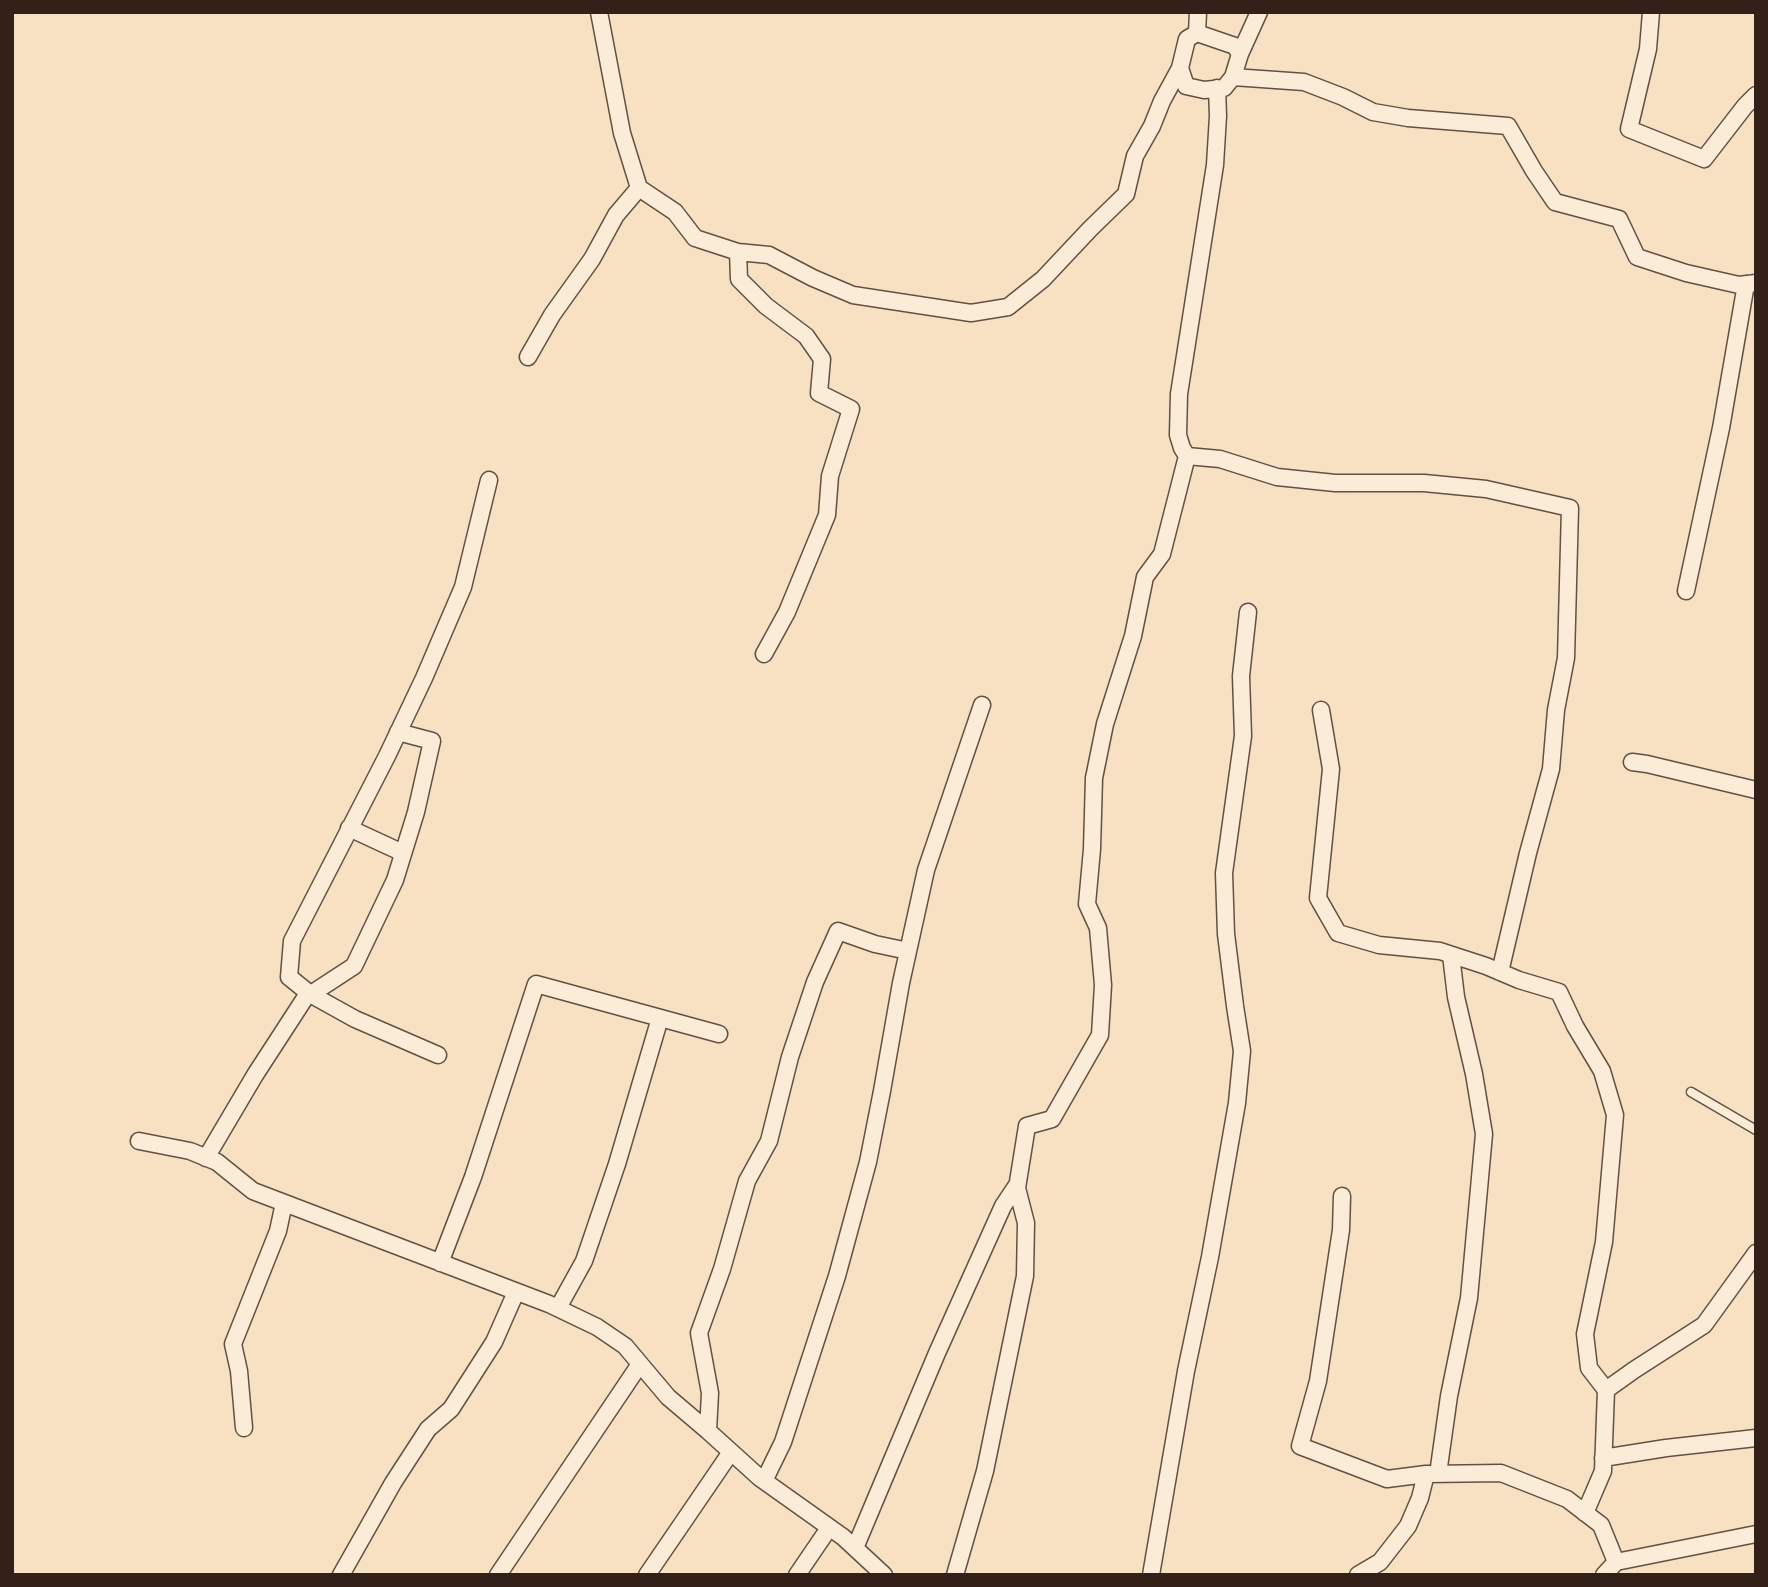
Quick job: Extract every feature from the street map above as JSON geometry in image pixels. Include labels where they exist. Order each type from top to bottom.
[{"type":"street","points":[[599,12],[622,133],[639,188],[675,212],[695,238],[738,252],[769,255],[853,295],[971,313],[1008,307],[1043,279],[1126,194],[1135,156],[1180,68],[1187,39],[1197,33],[1235,46],[1240,54]]},
{"type":"street","points":[[1197,33],[1198,12]]},
{"type":"street","points":[[1180,68],[1185,86],[1205,90],[1224,88],[1233,77],[1259,12]]},
{"type":"street","points":[[1651,12],[1648,50],[1629,130],[1704,159],[1756,95]]},
{"type":"street","points":[[1233,77],[1304,82],[1373,112],[1408,118],[1508,126],[1555,202],[1619,219],[1637,257],[1686,273],[1739,285],[1751,284],[1686,591]]},
{"type":"street","points":[[955,1575],[985,1471],[1026,1276],[1026,1223],[1017,1185],[1027,1126],[1052,1119],[1100,1035],[1103,985],[1098,928],[1087,904],[1094,778],[1104,724],[1133,636],[1145,577],[1162,554],[1187,456],[1178,435],[1179,394],[1215,165],[1217,88]]},
{"type":"street","points":[[528,357],[552,315],[592,259],[616,215],[639,188]]},
{"type":"street","points":[[738,252],[739,279],[766,306],[806,336],[822,359],[819,393],[851,409],[830,476],[827,515],[787,612],[764,654]]},
{"type":"street","points":[[1187,456],[1220,459],[1277,477],[1335,484],[1424,483],[1486,489],[1570,508],[1566,658],[1556,710],[1551,769],[1500,972]]},
{"type":"street","points":[[438,1055],[355,1020],[310,994],[289,976],[292,941],[398,732],[463,587],[489,480]]},
{"type":"street","points":[[1151,1575],[1185,1371],[1210,1256],[1237,1103],[1242,1051],[1226,934],[1224,873],[1243,736],[1241,676],[1248,611]]},
{"type":"street","points":[[764,1481],[783,1442],[837,1276],[868,1163],[926,870],[982,705]]},
{"type":"street","points":[[1321,709],[1331,769],[1318,898],[1338,933],[1378,945],[1440,951],[1559,992],[1575,1026],[1602,1071],[1615,1115],[1604,1242],[1585,1334],[1589,1368],[1606,1390],[1603,1471],[1585,1513]]},
{"type":"street","points":[[206,1158],[305,998],[354,966],[394,880],[416,811],[432,741],[398,732]]},
{"type":"street","points":[[1632,762],[1756,790]]},
{"type":"street","points":[[349,828],[403,853]]},
{"type":"street","points":[[708,1431],[710,1392],[699,1333],[722,1269],[747,1181],[769,1141],[790,1057],[815,982],[838,931],[875,944],[908,951]]},
{"type":"street","points":[[1358,1575],[1380,1562],[1408,1526],[1432,1474],[1469,1298],[1485,1134],[1456,997],[1451,955]]},
{"type":"street","points":[[440,1263],[473,1177],[536,984],[719,1034]]},
{"type":"street","points":[[558,1308],[584,1261],[617,1164],[660,1018]]},
{"type":"street","points":[[139,1141],[190,1151],[217,1163],[253,1191],[558,1308],[597,1327],[625,1346],[668,1397],[764,1481],[855,1548],[884,1575]]},
{"type":"street","points":[[855,1548],[937,1353],[1003,1206],[1017,1185]]},
{"type":"street","points":[[1342,1196],[1341,1230],[1318,1381],[1300,1446],[1387,1479],[1432,1474],[1501,1473],[1567,1499],[1601,1525],[1616,1562]]},
{"type":"street","points":[[244,1428],[239,1371],[233,1343],[278,1231],[284,1203]]},
{"type":"street","points":[[1606,1390],[1704,1325],[1756,1253]]},
{"type":"street","points":[[341,1575],[393,1483],[428,1429],[451,1409],[494,1342],[516,1292]]},
{"type":"street","points":[[498,1575],[640,1364]]},
{"type":"street","points":[[1603,1458],[1756,1438]]},
{"type":"street","points":[[648,1575],[731,1452]]},
{"type":"street","points":[[797,1575],[829,1528]]},
{"type":"street","points":[[1604,1575],[1616,1562],[1756,1534]]},
{"type":"lane","points":[[1691,1092],[1756,1130]]}]
